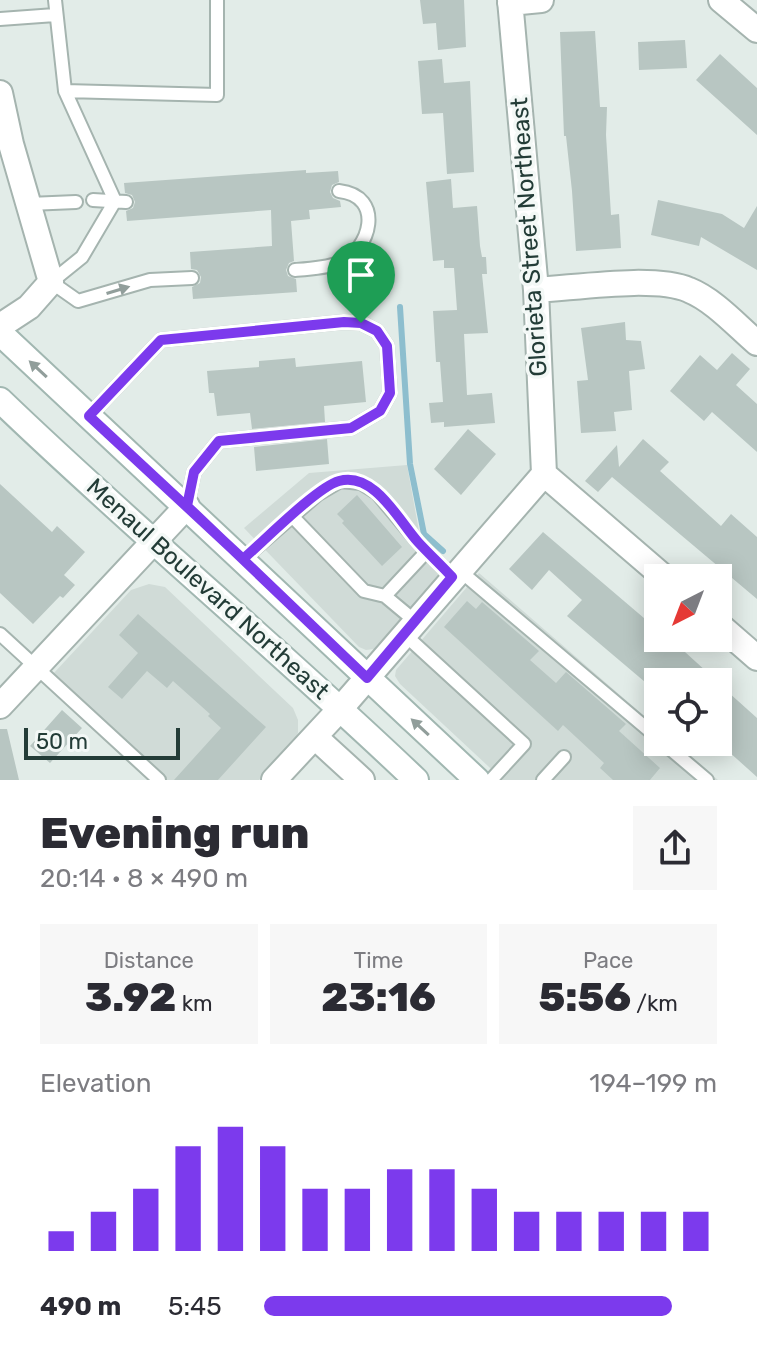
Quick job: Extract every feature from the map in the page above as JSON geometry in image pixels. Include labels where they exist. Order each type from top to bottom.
[{"type":"street","points":[[510,2],[541,0]]},
{"type":"street","points":[[721,0],[757,30]]},
{"type":"street","name":"Glorieta Street Northeast","points":[[510,2],[536,290],[544,474]]},
{"type":"street","points":[[0,93],[11,144],[51,282],[29,307],[0,326]]},
{"type":"street","points":[[536,290],[656,283],[689,290],[757,343]]},
{"type":"street","name":"Menaul Boulevard Northeast","points":[[0,333],[477,780]]},
{"type":"street","name":"Menaul Boulevard Northeast","points":[[0,400],[341,708],[416,780]]},
{"type":"street","points":[[274,780],[341,708],[544,474],[649,564]]},
{"type":"street","points":[[0,706],[187,506]]},
{"type":"street","points":[[732,636],[757,658]]},
{"type":"street","points":[[315,737],[362,780]]},
{"type":"lane","points":[[55,0],[65,91],[121,201]]},
{"type":"lane","points":[[65,91],[217,95],[217,0]]},
{"type":"lane","points":[[0,19],[55,15]]},
{"type":"lane","points":[[295,270],[341,263],[358,247],[369,225],[369,210],[350,192],[339,191]]},
{"type":"lane","points":[[93,200],[121,201]]},
{"type":"lane","points":[[121,201],[82,257],[51,282],[78,301],[150,280],[192,278]]},
{"type":"lane","points":[[29,204],[76,202]]},
{"type":"lane","points":[[89,416],[161,340],[344,322],[361,323],[377,331],[387,346],[390,393],[380,411],[351,428],[219,441],[194,472],[187,506]]},
{"type":"lane","points":[[243,559],[318,494],[340,481],[361,483],[377,493],[427,551],[644,727]]},
{"type":"lane","points":[[292,516],[364,591],[385,596],[409,628],[524,744],[491,780]]},
{"type":"lane","points":[[385,596],[427,551]]},
{"type":"lane","points":[[0,634],[159,780]]},
{"type":"lane","points":[[679,756],[707,780]]},
{"type":"lane","points":[[543,780],[564,757]]},
{"type":"shaded area","points":[[407,465],[420,537],[449,564],[374,649],[366,650],[359,647],[244,528],[309,473]]},
{"type":"shaded area","points":[[479,573],[644,716],[644,756],[690,756],[718,780],[503,780],[400,684],[395,676],[396,670]]},
{"type":"shaded area","points":[[149,584],[165,587],[293,708],[298,720],[298,733],[291,747],[259,780],[165,780],[53,674],[131,590]]},
{"type":"building","points":[[420,0],[464,0],[466,47],[438,50],[436,23],[423,24]]},
{"type":"building","points":[[595,31],[600,107],[607,107],[611,215],[619,214],[621,248],[576,251],[564,136],[560,32]]},
{"type":"building","points":[[685,40],[687,68],[639,70],[638,42]]},
{"type":"building","points":[[720,54],[757,88],[757,135],[696,80]]},
{"type":"building","points":[[442,59],[444,83],[470,81],[474,172],[447,174],[443,113],[422,114],[418,61]]},
{"type":"building","points":[[306,170],[306,173],[338,171],[339,182],[332,185],[330,192],[333,198],[340,201],[341,207],[309,210],[310,219],[291,221],[294,261],[289,263],[286,270],[288,276],[296,279],[297,292],[193,299],[192,287],[200,283],[201,277],[197,270],[191,269],[190,252],[272,246],[271,210],[127,221],[126,211],[133,208],[135,202],[132,195],[125,193],[124,183]]},
{"type":"building","points":[[451,179],[453,208],[477,206],[480,246],[482,257],[486,257],[487,274],[482,274],[488,333],[464,334],[467,395],[492,393],[495,423],[444,427],[444,422],[431,423],[429,403],[443,402],[440,362],[436,362],[433,311],[457,310],[454,268],[444,268],[444,260],[433,261],[426,182]]},
{"type":"building","points":[[658,200],[722,214],[744,228],[757,206],[757,270],[701,237],[699,246],[651,235]]},
{"type":"building","points":[[625,322],[626,340],[641,341],[645,369],[629,371],[632,410],[614,412],[616,431],[581,433],[577,381],[588,380],[581,328]]},
{"type":"building","points":[[732,353],[750,369],[736,385],[757,404],[757,452],[712,412],[704,421],[670,391],[700,355],[717,370]]},
{"type":"building","points":[[295,358],[296,367],[362,361],[366,402],[324,406],[325,422],[252,429],[250,413],[217,416],[214,393],[209,393],[207,371],[259,367],[259,361]]},
{"type":"building","points":[[468,429],[496,454],[461,495],[434,469]]},
{"type":"building","points":[[327,439],[329,464],[256,471],[254,447]]},
{"type":"building","points":[[643,439],[669,462],[660,471],[721,526],[731,514],[757,537],[757,599],[732,578],[732,564],[715,564],[612,477],[598,492],[585,481],[617,445],[619,467]]},
{"type":"building","points":[[0,484],[52,532],[57,526],[85,552],[64,575],[75,585],[33,624],[0,593]]},
{"type":"building","points":[[357,495],[402,547],[382,566],[337,514]]},
{"type":"building","points":[[543,532],[644,618],[644,652],[685,652],[703,668],[644,668],[644,681],[567,616],[582,600],[549,570],[532,590],[509,569]]},
{"type":"building","points":[[467,601],[476,609],[482,602],[539,651],[530,660],[556,683],[566,672],[626,724],[619,731],[660,768],[650,780],[613,780],[600,768],[604,763],[563,725],[558,731],[444,627]]},
{"type":"building","points":[[138,614],[266,727],[218,780],[174,780],[221,728],[173,681],[167,688],[147,671],[122,699],[108,687],[138,653],[119,635]]},
{"type":"building","points":[[732,696],[757,718],[757,777],[732,755]]},
{"type":"building","points":[[62,710],[82,728],[50,763],[30,746]]},
{"type":"building","points":[[0,729],[7,729],[19,780],[0,780]]},
{"type":"waterway","points":[[400,307],[410,464],[424,534],[443,551]]},
{"type":"route","points":[[361,323],[344,322],[161,340],[89,416],[187,506],[243,559],[318,494],[340,481],[361,483],[377,493],[452,577],[367,678],[187,506],[194,472],[219,441],[351,428],[380,411],[390,393],[387,346],[377,331],[361,323]]}]
